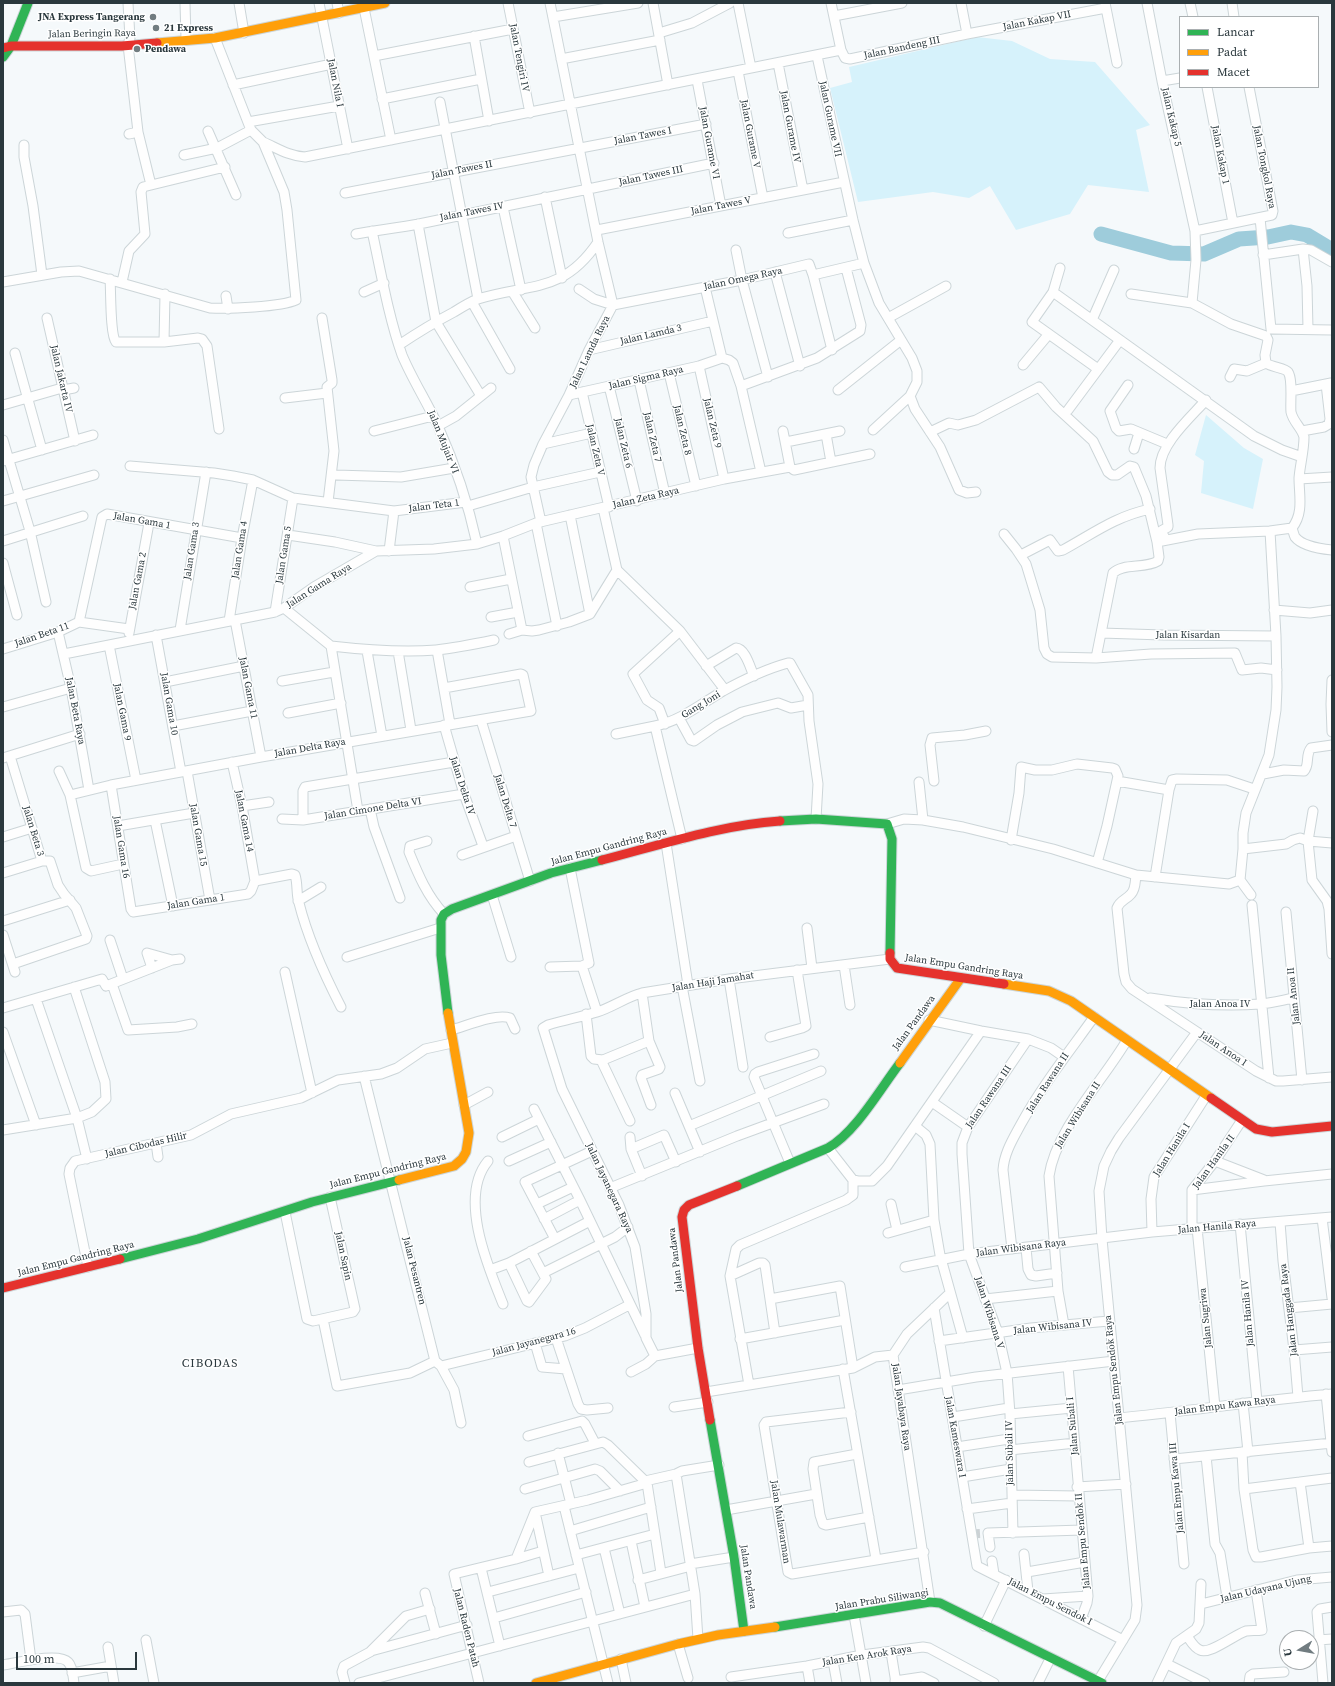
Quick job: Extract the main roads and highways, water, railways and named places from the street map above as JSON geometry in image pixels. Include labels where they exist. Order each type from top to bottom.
[{"type":"waterway","points":[[1101,234],[1171,253],[1204,254],[1239,239],[1268,237],[1291,232],[1307,235],[1332,250]]},
{"type":"tunnel","points":[[971,1534],[988,1533]]},
{"type":"place","name":"JNA Express Tangerang","points":[[153,17]]},
{"type":"place","name":"21 Express","points":[[156,28]]},
{"type":"place","name":"Pendawa","points":[[137,49]]},
{"type":"district","name":"CIBODAS","points":[[210,1364]]}]
